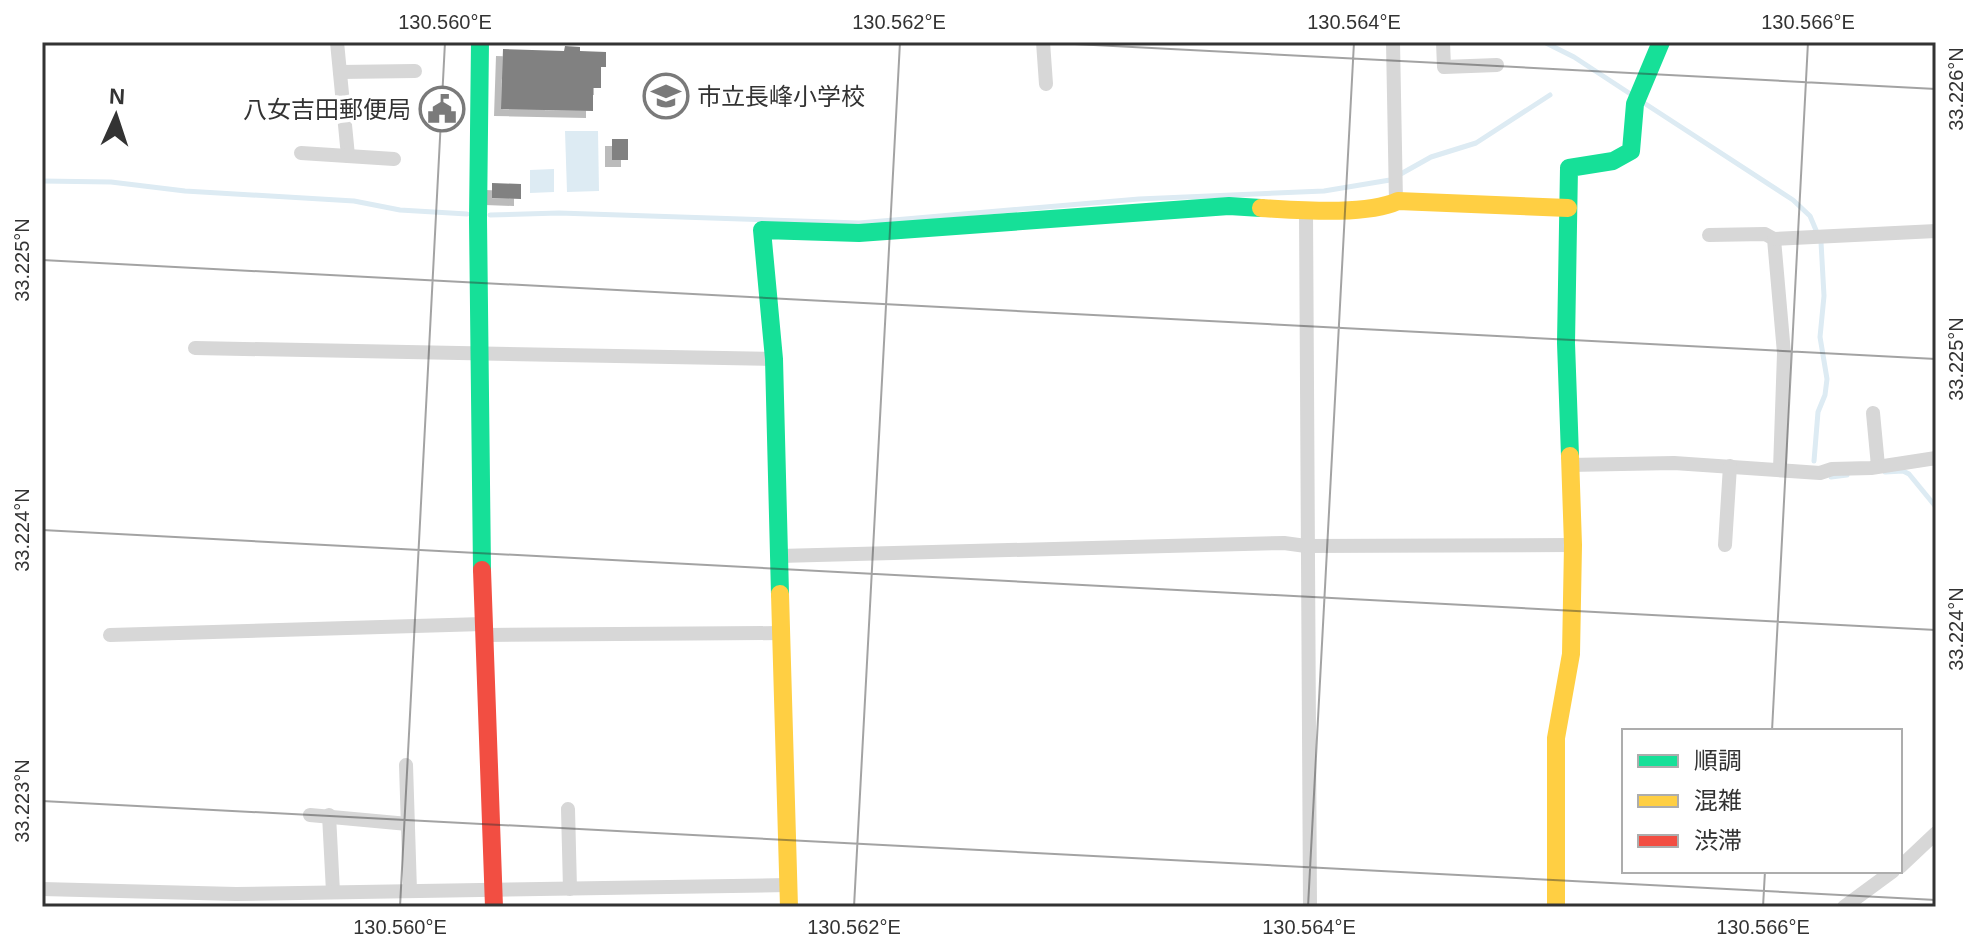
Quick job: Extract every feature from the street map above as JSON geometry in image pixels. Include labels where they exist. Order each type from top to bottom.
[{"type":"street","points":[[337,42],[348,156]]},
{"type":"street","points":[[480,42],[479,354],[483,629],[494,899]]},
{"type":"street","points":[[1043,42],[1046,84]]},
{"type":"street","points":[[1393,42],[1396,202]]},
{"type":"street","points":[[1443,42],[1444,67],[1497,65]]},
{"type":"street","points":[[1556,907],[1556,738],[1571,654],[1573,545],[1566,343],[1569,168],[1613,161],[1631,151],[1635,104],[1661,42]]},
{"type":"street","points":[[340,72],[415,71]]},
{"type":"street","points":[[301,153],[394,159]]},
{"type":"street","points":[[789,907],[774,359],[762,230],[859,233],[1229,206],[1306,211],[1385,207],[1396,202],[1568,208]]},
{"type":"street","points":[[1306,211],[1310,907]]},
{"type":"street","points":[[1709,235],[1765,234],[1774,239],[1936,231]]},
{"type":"street","points":[[1774,239],[1784,353],[1780,469]]},
{"type":"street","points":[[195,348],[774,359]]},
{"type":"street","points":[[1873,413],[1878,466]]},
{"type":"street","points":[[1569,465],[1674,463],[1820,473],[1832,469],[1936,458]]},
{"type":"street","points":[[1725,545],[1730,466]]},
{"type":"street","points":[[779,556],[1284,543],[1306,546],[1573,545]]},
{"type":"street","points":[[110,635],[483,629],[781,633]]},
{"type":"street","points":[[406,765],[410,891]]},
{"type":"street","points":[[568,809],[570,889]]},
{"type":"street","points":[[310,815],[408,824]]},
{"type":"street","points":[[329,815],[333,892]]},
{"type":"street","points":[[1902,865],[1936,833]]},
{"type":"street","points":[[1844,907],[1890,873]]},
{"type":"street","points":[[42,889],[236,900],[333,892],[372,899],[410,891],[494,899],[570,889],[788,885]]},
{"type":"shaded area","points":[[565,131],[598,131],[599,191],[567,192]]},
{"type":"shaded area","points":[[554,169],[554,192],[530,193],[530,170]]},
{"type":"building","points":[[565,46],[580,47],[580,51],[606,52],[606,67],[601,67],[601,88],[593,88],[593,111],[501,109],[503,49],[564,51]]},
{"type":"building","points":[[612,139],[628,139],[628,160],[612,160]]},
{"type":"building","points":[[492,183],[521,184],[521,199],[492,198]]},
{"type":"waterway","points":[[1544,42],[1574,57],[1632,95]]},
{"type":"waterway","points":[[490,215],[559,213],[859,223],[1139,199],[1324,191],[1390,180],[1431,157],[1476,143],[1550,95]]},
{"type":"waterway","points":[[1641,101],[1793,200],[1810,216],[1821,242],[1824,296],[1820,337],[1827,379],[1818,412],[1814,461]]},
{"type":"waterway","points":[[42,181],[111,182],[185,191],[354,201],[400,210],[467,214]]},
{"type":"waterway","points":[[1885,472],[1903,471],[1909,474],[1936,507]]},
{"type":"waterway","points":[[1831,477],[1847,475]]},
{"type":"traffic: fast","points":[[480,42],[478,219],[482,570]]},
{"type":"traffic: fast","points":[[1570,456],[1566,343],[1569,168],[1613,161],[1631,151],[1635,104],[1661,42]]},
{"type":"traffic: fast","points":[[780,594],[774,359],[762,230],[859,233],[1229,206],[1261,208]]},
{"type":"traffic: slow","points":[[1261,208],[1350,210],[1398,201],[1568,208]]},
{"type":"traffic: slow","points":[[1556,907],[1556,738],[1571,654],[1573,545],[1570,456]]},
{"type":"traffic: slow","points":[[780,594],[789,907]]},
{"type":"traffic: jam","points":[[482,570],[494,907]]},
{"type":"place","name":"市立長峰小学校","points":[[666,96]]},
{"type":"place","name":"八女吉田郵便局","points":[[442,109]]}]
